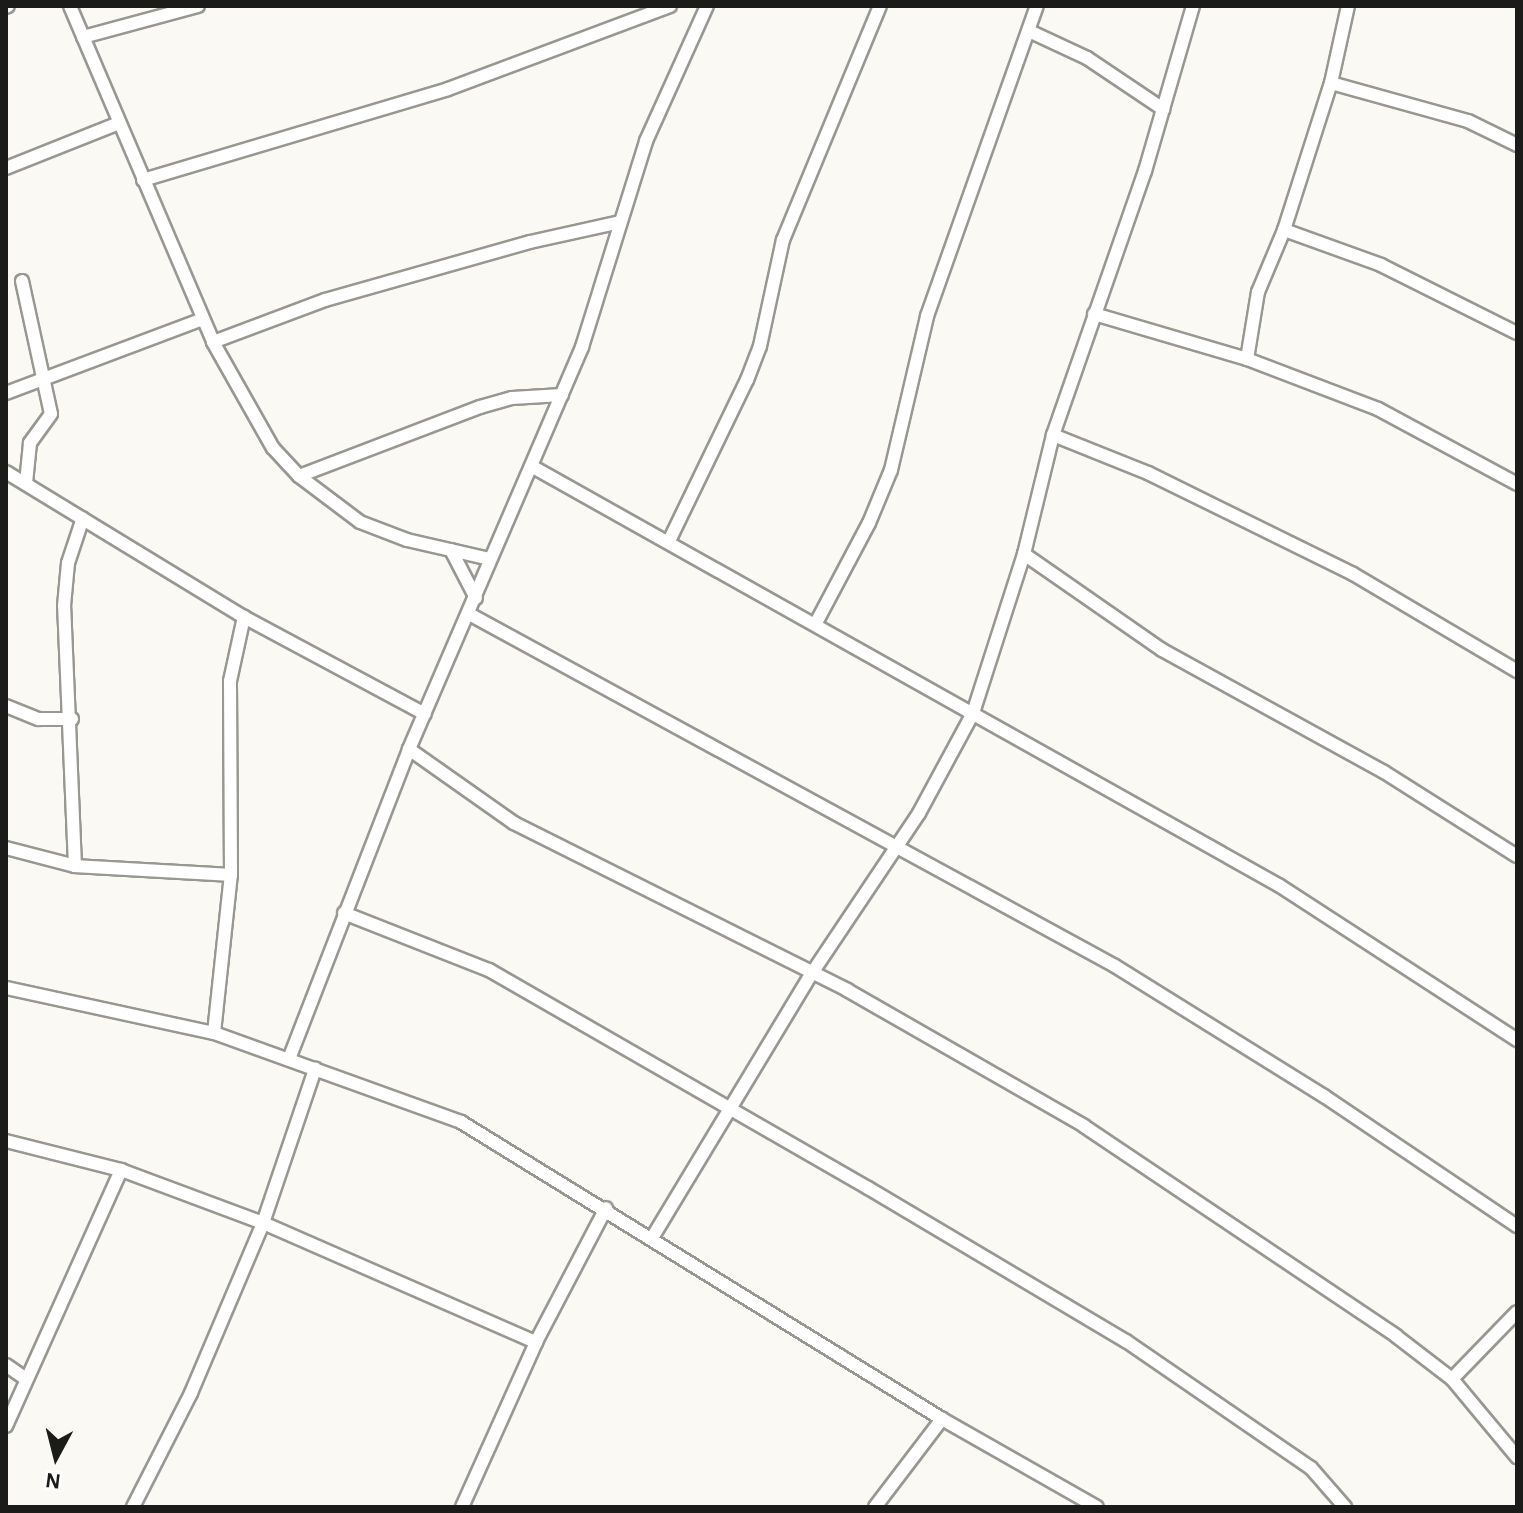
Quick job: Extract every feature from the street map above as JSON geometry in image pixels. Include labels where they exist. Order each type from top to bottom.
[{"type":"street","points":[[70,6],[213,342],[273,448],[299,476],[360,522],[490,559]]},
{"type":"street","points":[[83,37],[198,6]]},
{"type":"street","points":[[143,180],[448,89],[670,6]]},
{"type":"street","points":[[289,1059],[409,749],[471,615],[490,559],[562,395],[646,141],[707,6]]},
{"type":"street","points":[[670,539],[751,369],[783,240],[880,6]]},
{"type":"street","points":[[816,623],[869,523],[891,470],[931,302],[1037,6]]},
{"type":"street","points":[[652,1238],[812,973],[898,846],[973,713],[1024,554],[1053,435],[1163,109],[1193,6]]},
{"type":"street","points":[[1247,359],[1258,292],[1284,230],[1331,83],[1348,6]]},
{"type":"street","points":[[1029,31],[1087,58],[1163,109]]},
{"type":"street","points":[[1331,83],[1468,121],[1517,145]]},
{"type":"street","points":[[6,168],[119,123]]},
{"type":"street","points":[[213,342],[325,300],[530,242],[620,222]]},
{"type":"street","points":[[1284,230],[1381,265],[1517,333]]},
{"type":"street","points":[[22,281],[50,420],[30,443],[26,483]]},
{"type":"street","points":[[1094,314],[1247,359],[1378,409],[1517,484]]},
{"type":"street","points":[[6,393],[203,319]]},
{"type":"street","points":[[299,476],[480,407],[512,398],[562,395]]},
{"type":"street","points":[[1053,435],[1148,473],[1353,574],[1517,671]]},
{"type":"street","points":[[533,467],[670,539],[1280,886],[1517,1040]]},
{"type":"street","points":[[6,472],[244,617],[425,714]]},
{"type":"street","points":[[75,866],[72,719],[64,606],[68,563],[83,518]]},
{"type":"street","points":[[451,550],[476,598]]},
{"type":"street","points":[[1024,554],[1162,650],[1384,772],[1517,856]]},
{"type":"street","points":[[471,615],[1115,966],[1324,1096],[1517,1226]]},
{"type":"street","points":[[214,1033],[231,875],[230,681],[244,617]]},
{"type":"street","points":[[6,706],[39,719],[72,719]]},
{"type":"street","points":[[409,749],[514,823],[812,973],[1084,1126],[1317,1280],[1452,1379],[1517,1457]]},
{"type":"street","points":[[6,848],[75,866],[231,875]]},
{"type":"street","points":[[344,913],[489,970],[1126,1341],[1311,1468],[1345,1507]]},
{"type":"street","points":[[6,988],[214,1033],[461,1122],[606,1208],[942,1419],[1097,1507]]},
{"type":"street","points":[[133,1507],[191,1393],[263,1223],[315,1069]]},
{"type":"street","points":[[6,1141],[121,1170],[263,1223],[536,1342]]},
{"type":"street","points":[[6,1426],[121,1170]]},
{"type":"street","points":[[462,1507],[536,1342],[606,1208]]},
{"type":"street","points":[[1452,1379],[1517,1312]]},
{"type":"street","points":[[6,1365],[26,1379]]},
{"type":"street","points":[[875,1507],[942,1419]]}]
